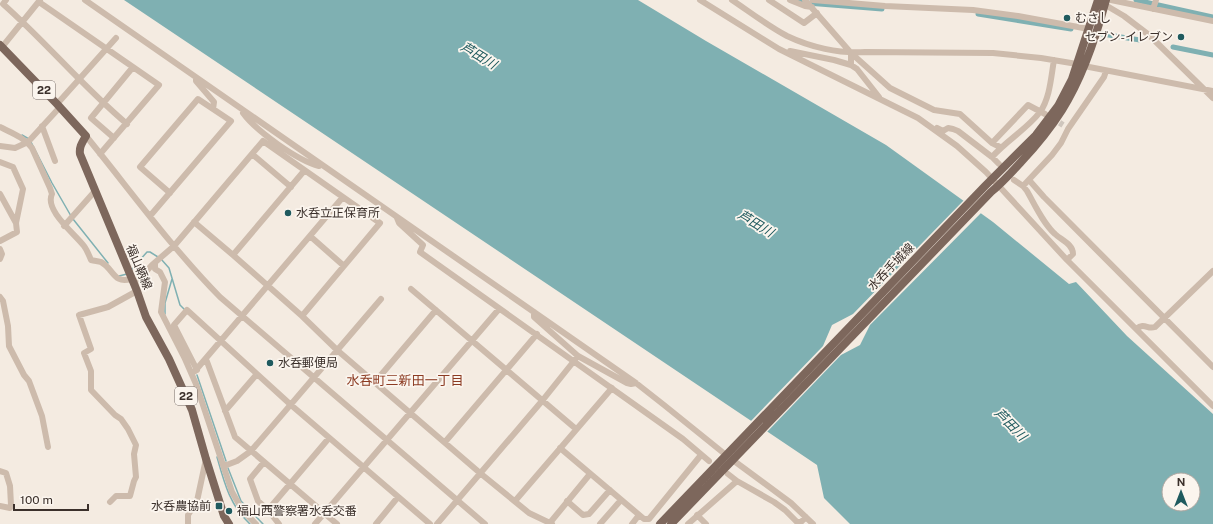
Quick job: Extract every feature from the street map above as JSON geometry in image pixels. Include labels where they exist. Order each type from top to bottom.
[{"type":"main road","name":"水呑手城線","points":[[1081,65],[1089,30],[1104,1]]},
{"type":"main road","name":"水呑手城線","points":[[671,524],[738,448],[988,189],[996,183],[1036,136],[1058,106],[1081,65],[1104,1]]},
{"type":"main road","name":"22","points":[[1,46],[86,136]]},
{"type":"main road","name":"福山鞆線","points":[[86,136],[79,149],[80,154],[146,317],[169,360],[192,410],[224,516],[230,524]]},
{"type":"main road","name":"水呑手城線","points":[[660,524],[729,458]]},
{"type":"street","points":[[6,0],[3,4],[23,21],[103,104],[127,124]]},
{"type":"street","points":[[85,0],[636,383],[729,458],[791,503],[813,524]]},
{"type":"street","points":[[700,0],[779,48],[943,131],[948,128],[953,128],[992,156],[999,164]]},
{"type":"street","points":[[733,0],[785,35],[822,48],[851,53],[993,53],[1054,60],[1213,91]]},
{"type":"street","points":[[769,0],[804,23],[817,13]]},
{"type":"street","points":[[790,0],[805,6],[810,3],[973,10],[1018,16],[1089,30]]},
{"type":"street","points":[[1153,10],[1156,0]]},
{"type":"street","points":[[1,46],[40,1],[159,85],[100,154]]},
{"type":"street","points":[[1104,1],[1213,21]]},
{"type":"street","points":[[1104,1],[1149,35],[1213,98]]},
{"type":"street","points":[[810,3],[851,53],[890,88],[934,110],[960,114],[992,143],[1000,147]]},
{"type":"street","points":[[0,146],[15,148],[29,141],[116,38]]},
{"type":"street","points":[[779,48],[851,65],[881,99]]},
{"type":"street","points":[[851,53],[851,65]]},
{"type":"street","points":[[992,156],[1000,147],[1043,112],[1054,60]]},
{"type":"street","points":[[114,138],[91,118],[133,67]]},
{"type":"street","points":[[1023,186],[1057,149],[1068,129],[1104,77],[1106,71]]},
{"type":"street","points":[[196,77],[196,81],[214,102],[213,109]]},
{"type":"street","points":[[150,216],[170,193],[231,121],[198,99],[140,167],[170,193]]},
{"type":"street","points":[[992,143],[1028,104],[1043,112]]},
{"type":"street","points":[[240,108],[243,114],[265,139],[304,171],[380,223],[302,316]]},
{"type":"street","points":[[918,118],[971,157],[1067,260],[1213,406]]},
{"type":"street","points":[[1062,125],[1068,129]]},
{"type":"street","points":[[42,126],[55,161]]},
{"type":"street","points":[[0,127],[29,141],[52,194],[50,198],[52,205],[64,226],[81,242],[91,260],[100,261],[115,277],[120,280],[132,280]]},
{"type":"street","points":[[86,136],[174,246],[203,279],[243,317],[485,524]]},
{"type":"street","points":[[110,502],[116,496],[130,496],[136,477],[134,454],[136,445],[121,419],[115,415],[91,390],[91,371],[84,353],[91,349],[79,315],[108,307],[132,280],[174,246],[265,139]]},
{"type":"street","points":[[265,139],[317,166],[325,167]]},
{"type":"street","points":[[252,154],[291,187]]},
{"type":"street","points":[[0,162],[13,167],[23,189],[16,223],[17,232],[0,241]]},
{"type":"street","points":[[233,255],[304,171]]},
{"type":"street","points":[[1014,180],[1023,186],[1053,233],[1071,246],[1073,254],[1067,260]]},
{"type":"street","points":[[1029,180],[1044,197],[1213,367]]},
{"type":"street","points":[[64,226],[94,191]]},
{"type":"street","points":[[0,194],[16,223]]},
{"type":"street","points":[[196,371],[343,197]]},
{"type":"street","points":[[397,217],[399,223],[424,245],[420,252],[499,309],[577,359],[627,383],[636,383]]},
{"type":"street","points":[[194,222],[302,316],[337,350],[480,473],[530,513],[550,524],[590,474]]},
{"type":"street","points":[[310,236],[344,266]]},
{"type":"street","points":[[0,249],[2,254],[0,259]]},
{"type":"street","points":[[158,260],[155,269],[160,272],[165,282],[161,312],[196,384],[232,492],[237,502],[256,524]]},
{"type":"street","points":[[1136,329],[1140,326],[1153,328],[1213,270]]},
{"type":"street","points":[[411,289],[576,429]]},
{"type":"street","points":[[0,297],[3,301],[8,326],[9,346],[24,375],[29,381],[42,416],[48,447]]},
{"type":"street","points":[[224,466],[237,461],[251,450],[381,298]]},
{"type":"street","points":[[315,524],[499,309]]},
{"type":"street","points":[[196,384],[196,371],[174,325],[187,310],[291,405],[430,524]]},
{"type":"street","points":[[375,382],[436,310]]},
{"type":"street","points":[[534,312],[534,317],[577,359],[612,388],[683,439],[709,461]]},
{"type":"street","points":[[445,442],[537,334]]},
{"type":"street","points":[[184,359],[196,371]]},
{"type":"street","points":[[206,359],[235,437],[337,524]]},
{"type":"street","points":[[436,524],[577,359]]},
{"type":"street","points":[[225,411],[257,374]]},
{"type":"street","points":[[515,501],[612,388]]},
{"type":"street","points":[[268,510],[330,438]]},
{"type":"street","points":[[560,448],[644,519],[649,519],[701,455]]},
{"type":"street","points":[[188,524],[188,515],[197,502],[206,459]]},
{"type":"street","points":[[264,462],[250,479],[258,501],[268,510],[279,524]]},
{"type":"street","points":[[0,472],[6,473],[10,486],[11,505],[10,508],[0,506]]},
{"type":"street","points":[[728,474],[737,481],[774,502],[785,510],[796,522],[801,522],[806,518]]},
{"type":"street","points":[[688,524],[737,481]]},
{"type":"street","points":[[567,502],[583,515],[589,514],[610,490]]},
{"type":"street","points":[[376,524],[398,497]]},
{"type":"street","points":[[602,523],[621,500]]},
{"type":"street","points":[[632,524],[639,515]]},
{"type":"street","points":[[697,515],[706,524]]},
{"type":"water","name":"芦田川","points":[[124,0],[638,0],[886,145],[993,222],[1069,284],[1076,282],[1127,336],[1213,414],[1213,524],[850,524],[824,498],[817,465]]},
{"type":"pier","points":[[965,199],[982,212],[870,325],[860,345],[841,355],[766,433],[750,422],[823,346],[832,325],[853,314]]},
{"type":"waterway","points":[[798,0],[807,3],[882,9]]},
{"type":"waterway","points":[[1136,0],[1213,17]]},
{"type":"waterway","points":[[978,14],[1071,29]]},
{"type":"waterway","points":[[1102,34],[1140,40]]},
{"type":"waterway","points":[[1173,47],[1213,55]]},
{"type":"waterway","points":[[22,135],[29,139]]},
{"type":"waterway","points":[[31,142],[71,216]]},
{"type":"waterway","points":[[73,219],[108,263]]},
{"type":"waterway","points":[[131,270],[147,252],[150,252],[158,257]]},
{"type":"waterway","points":[[161,259],[169,268],[180,305],[184,309]]},
{"type":"waterway","points":[[119,276],[127,274]]},
{"type":"waterway","points":[[165,314],[165,303],[172,279]]},
{"type":"waterway","points":[[197,375],[226,461]]},
{"type":"waterway","points":[[217,457],[229,493],[237,509],[250,524]]},
{"type":"waterway","points":[[228,468],[241,501],[263,524]]},
{"type":"tunnel","points":[[1052,118],[1063,125]]},
{"type":"place","name":"むさし","points":[[1067,18]]},
{"type":"place","name":"セブン-イレブン","points":[[1181,37]]},
{"type":"place","name":"水呑立正保育所","points":[[288,213]]},
{"type":"place","name":"水呑郵便局","points":[[270,363]]},
{"type":"place","name":"水呑農協前","points":[[219,506]]},
{"type":"place","name":"福山西警察署水呑交番","points":[[229,511]]},
{"type":"district","name":"水呑町三新田一丁目","points":[[405,380]]}]
